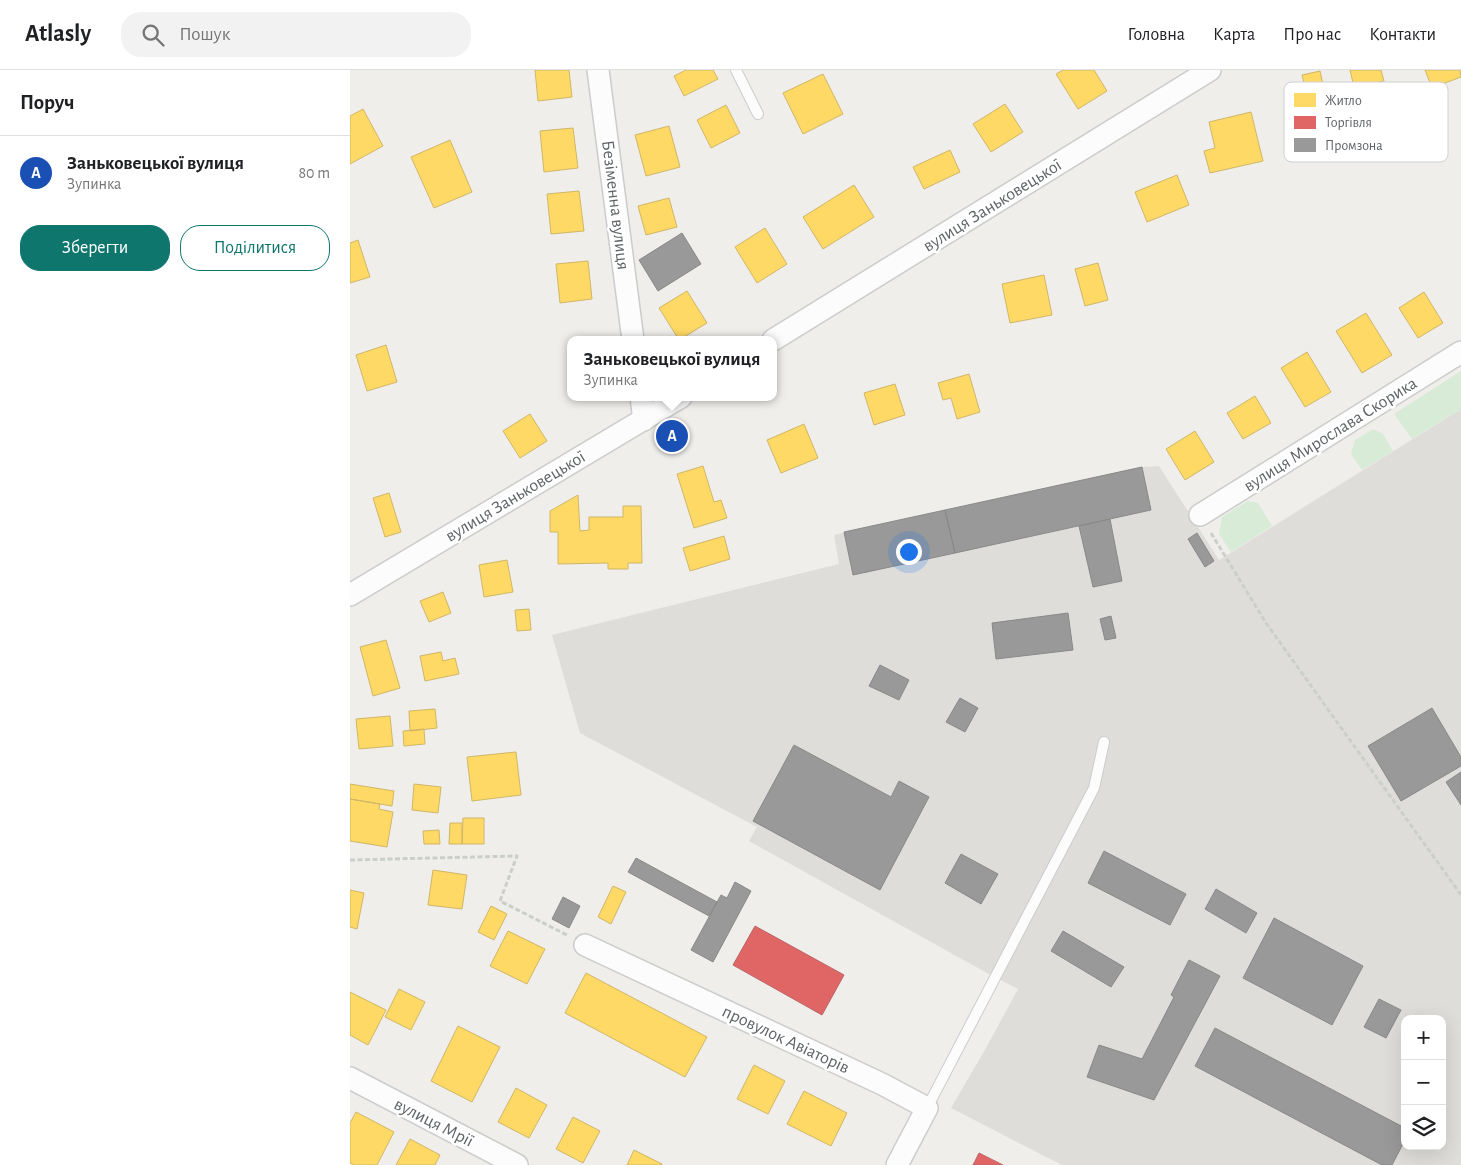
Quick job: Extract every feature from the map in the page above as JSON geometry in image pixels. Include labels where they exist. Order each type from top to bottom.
[{"type":"street","name":"Безіменна вулиця","points":[[598,70],[632,336]]},
{"type":"street","name":"вулиця Заньковецької","points":[[777,338],[1210,70]]},
{"type":"street","name":"вулиця Мирослава Скорика","points":[[1200,516],[1461,352]]},
{"type":"street","points":[[642,401],[644,420]]},
{"type":"street","name":"вулиця Заньковецької","points":[[350,595],[675,401]]},
{"type":"street","name":"провулок Авіаторів","points":[[585,945],[882,1084],[927,1108]]},
{"type":"street","name":"вулиця Мрії","points":[[350,1078],[517,1165]]},
{"type":"street","points":[[897,1165],[927,1108]]},
{"type":"lane","points":[[736,70],[758,114]]},
{"type":"lane","points":[[927,1108],[1094,788],[1104,742]]},
{"type":"path","points":[[1200,516],[1266,623],[1461,896]]},
{"type":"path","points":[[350,860],[517,856],[500,901],[585,945]]},
{"type":"shaded area","points":[[1461,409],[1461,1165],[1062,1165],[951,1108],[1018,989],[749,841],[757,827],[580,733],[552,635],[839,564],[834,535],[1142,467],[1159,466],[1219,560]]},
{"type":"green space","points":[[1461,371],[1461,409],[1412,439],[1394,414]]},
{"type":"green space","points":[[1373,429],[1383,434],[1393,451],[1362,470],[1351,454],[1355,440]]},
{"type":"green space","points":[[1248,501],[1258,503],[1272,526],[1231,552],[1219,534],[1222,517]]},
{"type":"building: Житло","points":[[535,70],[569,70],[572,97],[538,101]]},
{"type":"building: Житло","points":[[686,70],[713,70],[718,79],[684,96],[674,76]]},
{"type":"building: Житло","points":[[1063,70],[1094,70],[1107,91],[1078,109],[1056,74]]},
{"type":"building: Житло","points":[[1350,70],[1381,70],[1384,81],[1379,82],[1353,82]]},
{"type":"building: Житло","points":[[1425,70],[1460,70],[1461,77],[1448,82],[1430,82]]},
{"type":"building: Житло","points":[[1320,71],[1322,82],[1304,82],[1302,75]]},
{"type":"building: Житло","points":[[823,74],[843,114],[803,134],[783,93]]},
{"type":"building: Житло","points":[[1005,104],[1023,132],[991,152],[973,124]]},
{"type":"building: Житло","points":[[726,105],[740,133],[711,148],[697,120]]},
{"type":"building: Житло","points":[[363,109],[383,146],[350,164],[350,116]]},
{"type":"building: Житло","points":[[1251,112],[1263,161],[1210,173],[1204,151],[1215,148],[1209,122]]},
{"type":"building: Житло","points":[[669,126],[680,167],[646,176],[635,135]]},
{"type":"building: Житло","points":[[573,128],[578,168],[544,172],[540,131]]},
{"type":"building: Житло","points":[[450,140],[472,192],[434,208],[411,157]]},
{"type":"building: Житло","points":[[950,150],[960,172],[924,189],[913,167]]},
{"type":"building: Житло","points":[[1177,175],[1189,205],[1147,222],[1135,192]]},
{"type":"building: Житло","points":[[854,185],[874,217],[823,249],[803,217]]},
{"type":"building: Житло","points":[[579,191],[584,231],[551,234],[547,194]]},
{"type":"building: Житло","points":[[669,198],[677,227],[646,235],[638,206]]},
{"type":"building: Житло","points":[[765,228],[787,264],[757,283],[735,247]]},
{"type":"building: Житло","points":[[358,240],[370,277],[350,283],[350,243]]},
{"type":"building: Житло","points":[[588,261],[592,299],[560,303],[556,264]]},
{"type":"building: Житло","points":[[1098,263],[1108,300],[1085,306],[1075,269]]},
{"type":"building: Житло","points":[[1044,275],[1052,315],[1010,323],[1002,284]]},
{"type":"building: Житло","points":[[687,291],[707,323],[686,336],[676,336],[659,308]]},
{"type":"building: Житло","points":[[1424,292],[1443,323],[1418,338],[1399,308]]},
{"type":"building: Житло","points":[[1366,313],[1392,355],[1362,373],[1336,331]]},
{"type":"building: Житло","points":[[386,345],[397,382],[367,391],[356,355]]},
{"type":"building: Житло","points":[[1307,352],[1331,392],[1305,407],[1281,368]]},
{"type":"building: Житло","points":[[969,374],[980,412],[957,419],[951,398],[943,400],[938,383]]},
{"type":"building: Житло","points":[[895,384],[905,415],[874,425],[864,393]]},
{"type":"building: Житло","points":[[1255,396],[1271,423],[1243,439],[1227,413]]},
{"type":"building: Житло","points":[[530,414],[547,441],[520,458],[503,431]]},
{"type":"building: Житло","points":[[804,424],[818,458],[781,473],[767,440]]},
{"type":"building: Житло","points":[[1195,431],[1214,462],[1185,480],[1166,449]]},
{"type":"building: Житло","points":[[703,466],[714,502],[721,500],[727,518],[694,528],[677,474]]},
{"type":"building: Житло","points":[[389,493],[401,532],[385,537],[373,498]]},
{"type":"building: Житло","points":[[578,495],[580,531],[589,530],[589,517],[623,517],[623,506],[641,506],[642,563],[628,563],[628,569],[608,569],[608,563],[558,564],[558,532],[550,532],[550,511]]},
{"type":"building: Житло","points":[[724,536],[730,559],[690,571],[683,548]]},
{"type":"building: Житло","points":[[507,560],[513,592],[484,597],[479,565]]},
{"type":"building: Житло","points":[[443,592],[451,613],[429,622],[420,601]]},
{"type":"building: Житло","points":[[529,609],[531,630],[517,631],[515,610]]},
{"type":"building: Житло","points":[[386,640],[400,688],[373,696],[360,647]]},
{"type":"building: Житло","points":[[441,652],[443,661],[455,658],[459,674],[425,681],[420,656]]},
{"type":"building: Житло","points":[[435,709],[437,728],[410,731],[409,711]]},
{"type":"building: Житло","points":[[390,716],[393,746],[359,749],[356,719]]},
{"type":"building: Житло","points":[[424,729],[425,744],[404,746],[403,731]]},
{"type":"building: Житло","points":[[516,752],[521,795],[472,801],[467,757]]},
{"type":"building: Житло","points":[[350,784],[394,791],[392,806],[350,799]]},
{"type":"building: Житло","points":[[414,784],[441,787],[438,813],[412,810]]},
{"type":"building: Житло","points":[[350,799],[380,804],[379,809],[393,812],[387,847],[350,841]]},
{"type":"building: Житло","points":[[463,818],[484,818],[484,844],[462,844]]},
{"type":"building: Житло","points":[[450,823],[462,823],[462,844],[449,844]]},
{"type":"building: Житло","points":[[439,830],[440,844],[424,844],[423,831]]},
{"type":"building: Житло","points":[[433,870],[467,875],[462,909],[428,905]]},
{"type":"building: Житло","points":[[613,886],[626,892],[611,924],[598,917]]},
{"type":"building: Житло","points":[[350,890],[364,893],[357,929],[350,927]]},
{"type":"building: Житло","points":[[491,906],[507,914],[494,940],[478,932]]},
{"type":"building: Житло","points":[[508,931],[545,949],[527,984],[490,966]]},
{"type":"building: Житло","points":[[586,973],[707,1037],[685,1077],[565,1013]]},
{"type":"building: Житло","points":[[399,989],[425,1002],[411,1030],[385,1017]]},
{"type":"building: Житло","points":[[350,992],[386,1010],[368,1045],[350,1035]]},
{"type":"building: Житло","points":[[458,1026],[500,1047],[472,1102],[431,1081]]},
{"type":"building: Житло","points":[[754,1065],[785,1081],[768,1114],[737,1099]]},
{"type":"building: Житло","points":[[516,1088],[547,1105],[529,1138],[498,1122]]},
{"type":"building: Житло","points":[[804,1091],[847,1113],[831,1146],[787,1124]]},
{"type":"building: Житло","points":[[356,1112],[394,1132],[377,1165],[354,1165],[350,1163],[350,1123]]},
{"type":"building: Житло","points":[[573,1117],[600,1131],[583,1163],[556,1149]]},
{"type":"building: Житло","points":[[410,1139],[440,1155],[435,1165],[396,1165]]},
{"type":"building: Житло","points":[[634,1150],[662,1164],[627,1165]]},
{"type":"building: Торгівля","points":[[755,926],[844,975],[822,1015],[733,965]]},
{"type":"building: Торгівля","points":[[979,1153],[1003,1165],[973,1165]]},
{"type":"building: Промзона","points":[[682,233],[701,264],[658,291],[639,260]]},
{"type":"building: Промзона","points":[[1142,467],[1151,510],[955,553],[945,510]]},
{"type":"building: Промзона","points":[[945,510],[955,553],[853,575],[844,532]]},
{"type":"building: Промзона","points":[[1110,519],[1122,581],[1093,587],[1079,526]]},
{"type":"building: Промзона","points":[[1197,533],[1214,561],[1205,567],[1188,539]]},
{"type":"building: Промзона","points":[[1068,613],[1073,650],[996,659],[992,623]]},
{"type":"building: Промзона","points":[[1111,616],[1116,638],[1105,640],[1100,619]]},
{"type":"building: Промзона","points":[[880,665],[909,680],[899,700],[869,686]]},
{"type":"building: Промзона","points":[[960,698],[978,708],[965,732],[946,722]]},
{"type":"building: Промзона","points":[[1432,708],[1461,757],[1461,766],[1401,801],[1368,746]]},
{"type":"building: Промзона","points":[[794,745],[891,797],[899,781],[929,797],[880,890],[753,821]]},
{"type":"building: Промзона","points":[[1461,772],[1461,805],[1446,782]]},
{"type":"building: Промзона","points":[[1104,851],[1186,894],[1170,925],[1088,883]]},
{"type":"building: Промзона","points":[[961,854],[998,874],[981,904],[945,883]]},
{"type":"building: Промзона","points":[[636,858],[717,902],[709,916],[628,872]]},
{"type":"building: Промзона","points":[[735,882],[751,891],[713,962],[691,950],[721,895],[727,898]]},
{"type":"building: Промзона","points":[[1216,889],[1257,913],[1246,933],[1205,909]]},
{"type":"building: Промзона","points":[[563,897],[580,906],[569,928],[552,919]]},
{"type":"building: Промзона","points":[[1274,918],[1363,966],[1332,1025],[1243,978]]},
{"type":"building: Промзона","points":[[1063,931],[1124,967],[1111,987],[1051,951]]},
{"type":"building: Промзона","points":[[1189,960],[1220,976],[1154,1100],[1087,1077],[1099,1045],[1142,1059],[1174,997],[1171,995]]},
{"type":"building: Промзона","points":[[1379,999],[1401,1010],[1386,1038],[1364,1027]]},
{"type":"building: Промзона","points":[[1215,1028],[1401,1126],[1401,1148],[1392,1165],[1382,1165],[1195,1066]]},
{"type":"place","name":"Заньковецької вулиця","points":[[672,436]]}]
